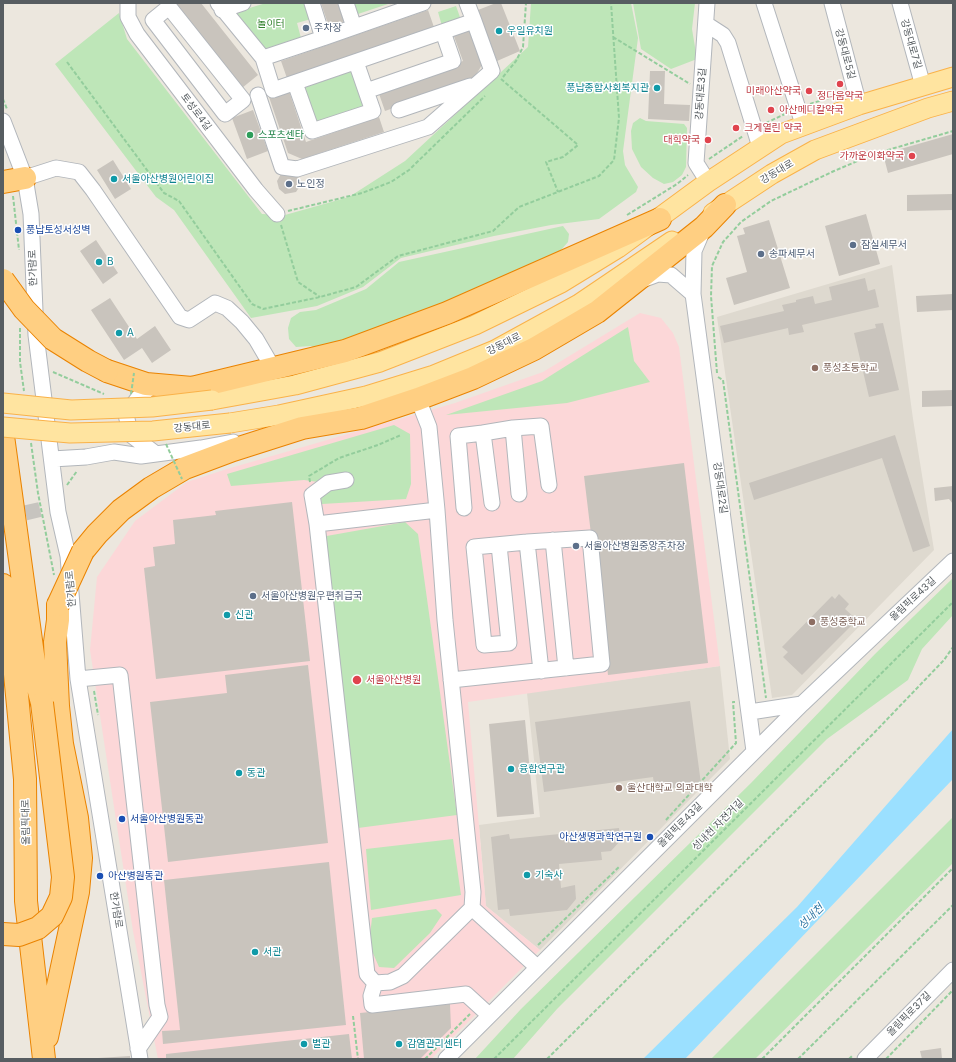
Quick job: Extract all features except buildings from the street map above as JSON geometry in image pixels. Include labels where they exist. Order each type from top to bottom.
[{"type":"highway","points":[[42,703],[48,624],[83,551],[110,520],[121,510],[168,477],[201,461],[302,428],[360,418],[418,399],[473,378],[534,349],[597,312],[704,227],[725,205]]},
{"type":"highway","points":[[3,280],[24,309],[52,339],[88,361],[107,371],[154,385],[192,388],[345,351],[447,313],[660,219]]},
{"type":"highway","points":[[3,436],[37,684],[42,703],[54,820],[63,877],[61,897],[52,916],[38,928],[19,935],[3,934]]},
{"type":"highway","name":"올림픽대로","points":[[3,585],[15,674],[25,779],[26,901],[44,1056]]},
{"type":"highway","points":[[44,1056],[80,876],[80,839],[62,744],[58,706],[55,642],[58,620],[58,605]]},
{"type":"main road","points":[[3,403],[71,410],[152,407],[212,400],[295,385],[380,362],[475,325],[561,283],[618,248],[660,219],[708,182],[781,134],[804,124],[859,105],[953,77]]},
{"type":"main road","name":"강동대로","points":[[3,427],[77,433],[153,431],[230,422],[278,415],[366,396],[434,375],[495,350],[579,304],[772,174],[815,150],[928,108],[953,102]]},
{"type":"street","name":"토성로4길","points":[[128,3],[128,17],[137,34],[256,190],[277,214]]},
{"type":"street","points":[[220,6],[243,3]]},
{"type":"street","points":[[312,3],[324,38]]},
{"type":"street","points":[[346,3],[354,27]]},
{"type":"street","points":[[263,58],[423,3]]},
{"type":"street","points":[[258,95],[282,166],[297,168],[428,127],[492,71],[467,3]]},
{"type":"street","name":"강동대로3길","points":[[707,3],[696,163],[708,182]]},
{"type":"street","points":[[764,3],[804,124]]},
{"type":"street","name":"강동대로5길","points":[[832,3],[859,105]]},
{"type":"street","name":"강동대로7길","points":[[900,3],[923,86]]},
{"type":"street","points":[[243,100],[168,5],[153,20],[224,114],[243,100],[474,21]]},
{"type":"street","points":[[220,6],[263,58],[273,90]]},
{"type":"street","points":[[706,24],[723,35],[728,43],[760,147]]},
{"type":"street","points":[[366,91],[454,61],[443,32]]},
{"type":"street","points":[[295,83],[312,131],[373,111],[356,62]]},
{"type":"street","points":[[399,110],[476,84]]},
{"type":"street","name":"한가람로","points":[[3,121],[13,180],[31,214],[36,336],[58,512],[68,556],[78,678],[139,1054]]},
{"type":"street","points":[[13,180],[56,168],[79,172],[93,190],[180,318],[189,320],[215,302],[227,308],[251,333],[273,368]]},
{"type":"street","name":"강동대로2길","points":[[704,227],[694,251],[693,294],[754,751]]},
{"type":"street","points":[[633,284],[658,274],[671,275],[693,294]]},
{"type":"street","points":[[154,385],[138,398],[126,415],[131,435],[156,454]]},
{"type":"street","points":[[375,983],[390,982],[403,976],[472,908],[473,892],[451,680],[429,427],[418,399]]},
{"type":"street","points":[[464,508],[458,436],[513,428],[541,426],[549,486]]},
{"type":"street","points":[[52,459],[86,457],[114,452],[142,456],[201,448],[302,428]]},
{"type":"street","points":[[513,428],[519,494]]},
{"type":"street","points":[[484,432],[492,502]]},
{"type":"street","points":[[114,452],[131,435]]},
{"type":"street","points":[[346,480],[328,483],[312,495],[317,524],[367,974],[375,983]]},
{"type":"street","points":[[317,524],[437,510]]},
{"type":"street","points":[[451,680],[602,664],[590,538],[474,547],[484,646],[509,643],[500,545]]},
{"type":"street","points":[[553,540],[566,668]]},
{"type":"street","points":[[527,542],[541,670]]},
{"type":"street","name":"올림픽로43길","points":[[446,1059],[482,1012],[537,967],[802,704],[953,561]]},
{"type":"street","points":[[78,678],[120,675],[157,1005],[160,1017],[139,1054]]},
{"type":"street","points":[[750,712],[802,704]]},
{"type":"street","points":[[472,908],[537,967]]},
{"type":"street","name":"올림픽로37길","points":[[865,1059],[953,970]]},
{"type":"street","points":[[375,983],[371,996],[372,1005],[466,994],[482,1012]]},
{"type":"path","points":[[67,62],[164,193],[179,201],[252,304],[263,309],[320,297],[356,287],[398,256],[492,232],[519,207],[599,176],[614,160],[619,118],[611,3]]},
{"type":"path","points":[[613,36],[701,91]]},
{"type":"path","points":[[501,79],[578,145],[563,157],[546,162],[558,192]]},
{"type":"path","points":[[767,702],[723,380],[718,377],[711,296],[712,266],[723,242],[742,222],[771,202],[795,189],[874,154],[953,131]]},
{"type":"path","points":[[625,216],[677,184],[688,175],[688,168]]},
{"type":"path","points":[[13,180],[19,251]]},
{"type":"path","points":[[277,214],[298,282],[320,297]]},
{"type":"path","points":[[124,394],[130,394],[134,373]]},
{"type":"path","points":[[19,391],[27,392]]},
{"type":"path","points":[[97,395],[110,395]]},
{"type":"path","points":[[312,495],[309,476],[339,458],[378,445],[401,435]]},
{"type":"path","points":[[165,440],[182,479]]},
{"type":"path","points":[[64,490],[76,471],[83,470]]},
{"type":"path","name":"성내천 자전거길","points":[[494,1059],[953,602]]},
{"type":"path","points":[[547,1059],[873,734],[944,660],[953,648]]},
{"type":"path","points":[[662,825],[736,743],[732,702]]},
{"type":"path","points":[[538,945],[622,864]]},
{"type":"path","points":[[762,1059],[953,868]]},
{"type":"path","points":[[798,1059],[953,905]]},
{"type":"path","points":[[886,1059],[953,990]]},
{"type":"path","points":[[425,1059],[482,1012]]},
{"type":"path","points":[[352,1016],[358,1059]]},
{"type":"shaded area","points":[[892,265],[913,419],[934,550],[792,695],[772,698],[717,317]]},
{"type":"shaded area","name":"서울아산병원","points":[[640,313],[661,318],[673,333],[679,347],[720,666],[468,702],[486,906],[540,950],[431,1059],[158,1059],[133,931],[90,650],[97,577],[135,521],[187,482],[455,403],[543,372]]},
{"type":"shaded area","name":"울산대학교 의과대학","points":[[720,666],[730,759],[540,950],[486,906],[479,825],[540,817],[527,693]]},
{"type":"green space","name":"놀이터","points":[[266,3],[307,3],[311,19],[297,23],[301,38],[264,50],[233,13]]},
{"type":"green space","points":[[351,3],[391,3],[355,15]]},
{"type":"green space","points":[[531,3],[631,3],[638,38],[623,151],[625,165],[638,187],[636,192],[599,219],[551,225],[494,236],[401,258],[363,287],[317,306],[251,318],[174,210],[156,197],[55,64],[119,13],[127,39],[262,214],[285,215],[349,197],[405,161],[528,47]]},
{"type":"green space","points":[[633,3],[695,3],[692,29],[697,59],[671,69],[641,49]]},
{"type":"green space","points":[[456,6],[461,20],[442,26],[438,12]]},
{"type":"green space","points":[[352,71],[364,106],[315,122],[303,88]]},
{"type":"green space","points":[[640,118],[646,121],[684,124],[687,128],[686,167],[682,175],[673,182],[664,184],[653,178],[641,167],[632,149],[631,131],[633,123]]},
{"type":"green space","points":[[563,226],[569,234],[568,242],[561,250],[445,312],[322,352],[311,346],[296,347],[289,339],[288,328],[291,318],[300,312],[316,310],[366,289],[399,262]]},
{"type":"green space","points":[[628,327],[634,361],[650,382],[567,403],[446,415],[542,381]]},
{"type":"green space","points":[[394,425],[410,434],[411,484],[406,499],[322,504],[318,482],[304,480],[231,486],[227,474]]},
{"type":"green space","points":[[405,522],[418,534],[457,815],[358,828],[321,537]]},
{"type":"green space","points":[[953,578],[953,615],[922,649],[908,680],[827,739],[557,1009],[513,1059],[475,1059],[521,1009],[751,783],[875,654]]},
{"type":"green space","points":[[953,817],[953,863],[755,1059],[711,1059]]},
{"type":"green space","points":[[453,839],[461,895],[371,910],[366,849]]},
{"type":"green space","points":[[436,909],[442,915],[430,933],[394,968],[379,967],[369,944],[372,918]]},
{"type":"water","name":"성내천","points":[[953,729],[953,779],[685,1059],[643,1059],[797,907]]},
{"type":"tunnel","points":[[3,518],[42,509]]},
{"type":"place","name":"주차장","points":[[306,28]]},
{"type":"place","name":"우일유치원","points":[[499,31]]},
{"type":"place","name":"정다움약국","points":[[840,84]]},
{"type":"place","name":"풍납종합사회복지관","points":[[657,88]]},
{"type":"place","name":"미래아산약국","points":[[809,91]]},
{"type":"place","name":"아산메디칼약국","points":[[771,110]]},
{"type":"place","name":"크게열린 약국","points":[[736,128]]},
{"type":"place","name":"스포츠센타","points":[[250,135]]},
{"type":"place","name":"대힉약국","points":[[708,140]]},
{"type":"place","name":"가까운이화약국","points":[[912,156]]},
{"type":"place","name":"서울아산병원어린이집","points":[[114,179]]},
{"type":"place","name":"노인정","points":[[289,184]]},
{"type":"place","name":"풍납토성서성벽","points":[[18,230]]},
{"type":"place","name":"잠실세무서","points":[[853,245]]},
{"type":"place","name":"송파세무서","points":[[761,254]]},
{"type":"place","name":"B","points":[[99,262]]},
{"type":"place","name":"A","points":[[119,333]]},
{"type":"place","name":"풍성초등학교","points":[[815,368]]},
{"type":"place","name":"서울아산병원중앙주차장","points":[[576,546]]},
{"type":"place","name":"서울아산병원우편취급국","points":[[253,596]]},
{"type":"place","name":"신관","points":[[227,615]]},
{"type":"place","name":"풍성중학교","points":[[812,622]]},
{"type":"place","name":"서울아산병원","points":[[357,680]]},
{"type":"place","name":"융합연구관","points":[[511,769]]},
{"type":"place","name":"동관","points":[[239,773]]},
{"type":"place","name":"울산대학교 의과대학","points":[[619,788]]},
{"type":"place","name":"서울아산병원동관","points":[[122,819]]},
{"type":"place","name":"아산생명과학연구원","points":[[650,837]]},
{"type":"place","name":"기숙사","points":[[527,875]]},
{"type":"place","name":"아산병원동관","points":[[100,876]]},
{"type":"place","name":"서관","points":[[255,952]]},
{"type":"place","name":"별관","points":[[304,1044]]},
{"type":"place","name":"감염관리센터","points":[[399,1044]]}]
